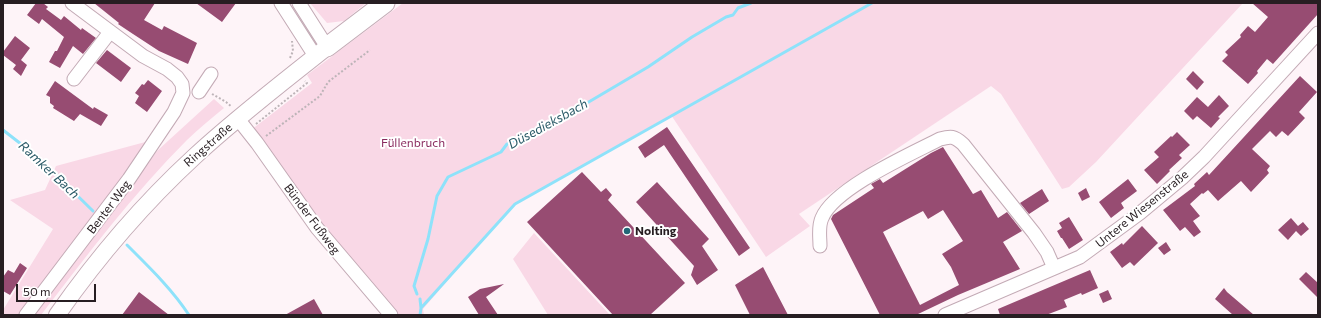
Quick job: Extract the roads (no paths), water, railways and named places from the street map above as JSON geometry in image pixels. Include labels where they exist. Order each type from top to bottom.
[{"type":"highway","name":"Ringstraße","points":[[321,52],[385,3]]},
{"type":"main road","name":"Ringstraße","points":[[57,315],[111,244],[155,195],[194,156],[321,52]]},
{"type":"street","points":[[72,3],[110,32],[74,79]]},
{"type":"street","points":[[280,3],[300,33],[321,52]]},
{"type":"street","points":[[299,3],[321,52]]},
{"type":"street","name":"Benter Weg","points":[[26,315],[129,179],[174,112],[183,93],[182,84],[177,77],[110,32]]},
{"type":"street","name":"Untere Wiesenstraße","points":[[945,315],[1080,257],[1094,248],[1145,209],[1182,178],[1226,134],[1318,33]]},
{"type":"street","points":[[199,92],[210,74]]},
{"type":"street","name":"Bünder Fußweg","points":[[238,119],[257,143],[317,228],[391,315]]},
{"type":"street","points":[[820,246],[822,217],[833,202],[864,179],[881,169],[940,139],[950,136],[959,140],[963,144],[1034,233],[1047,252],[1054,268]]},
{"type":"waterway","name":"Düsedieksbach","points":[[417,294],[414,286],[428,239],[437,196],[448,177],[501,152],[507,144],[587,103],[648,67],[692,37],[726,17],[733,15],[738,8],[751,3]]},
{"type":"waterway","points":[[421,308],[515,204],[872,3]]},
{"type":"waterway","name":"Ramker Bach","points":[[3,130],[39,158],[93,211]]},
{"type":"waterway","name":"Ramker Bach","points":[[127,245],[168,287],[189,315]]},
{"type":"waterway","name":"Düsedieksbach","points":[[420,299],[420,315]]},
{"type":"place","name":"Nolting","points":[[627,231]]},
{"type":"park label","name":"Füllenbruch","points":[[413,143]]}]
